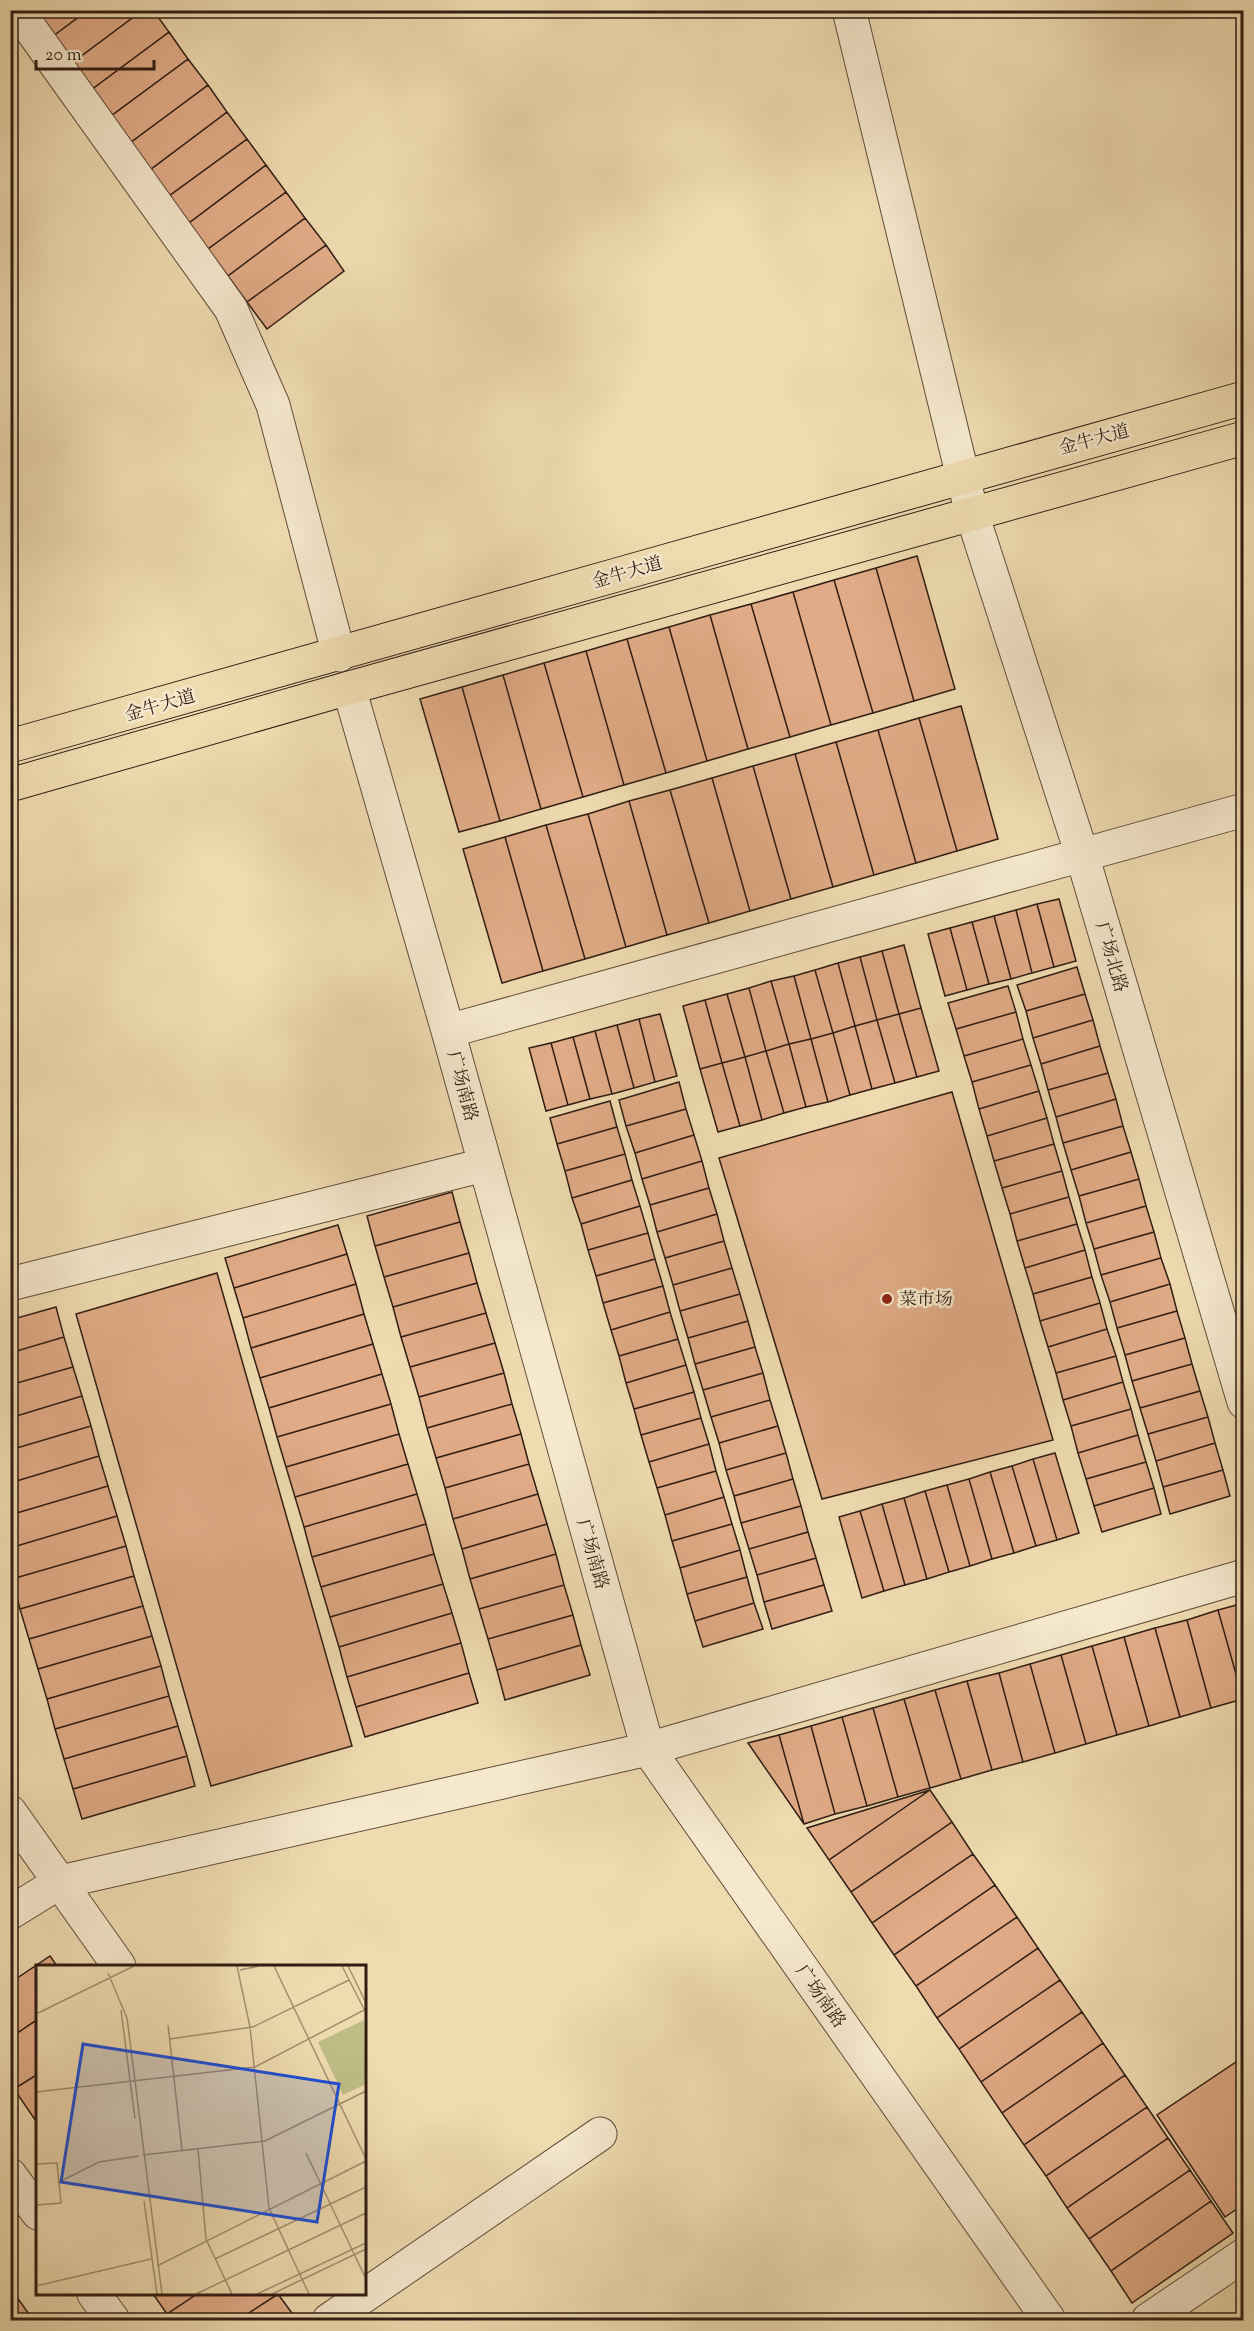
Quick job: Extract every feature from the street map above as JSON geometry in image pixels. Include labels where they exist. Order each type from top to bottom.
[{"type":"main road","name":"金牛大道","points":[[10,746],[339,655],[963,475],[1244,398]]},
{"type":"main road","name":"金牛大道","points":[[10,785],[348,688],[1244,438]]},
{"type":"street","points":[[17,10],[231,309],[273,405],[339,655]]},
{"type":"street","name":"广场北路","points":[[849,10],[972,514],[1082,855],[1244,1402]]},
{"type":"street","name":"广场南路","points":[[348,688],[448,1031],[648,1749],[1049,2320]]},
{"type":"street","points":[[448,1031],[1244,810]]},
{"type":"street","points":[[10,1284],[484,1164]]},
{"type":"street","points":[[10,1913],[60,1882],[648,1749],[1244,1576]]},
{"type":"street","points":[[10,1812],[117,1965]]},
{"type":"street","points":[[347,2310],[600,2134]]},
{"type":"street","points":[[10,2175],[36,2210]]},
{"type":"street","points":[[1148,2320],[1244,2255]]},
{"type":"street","points":[[95,2295],[113,2320]]},
{"type":"building","points":[[33,10],[88,10],[52,37]]},
{"type":"building","points":[[88,10],[143,10],[72,63],[52,37]]},
{"type":"building","points":[[143,10],[153,10],[169,32],[91,90],[72,63]]},
{"type":"building","points":[[169,32],[188,59],[111,116],[91,90]]},
{"type":"building","points":[[188,59],[208,85],[130,143],[111,116]]},
{"type":"building","points":[[208,85],[227,112],[150,170],[130,143]]},
{"type":"building","points":[[227,112],[247,139],[169,196],[150,170]]},
{"type":"building","points":[[247,139],[266,165],[189,223],[169,196]]},
{"type":"building","points":[[266,165],[286,192],[208,249],[189,223]]},
{"type":"building","points":[[286,192],[305,218],[228,276],[208,249]]},
{"type":"building","points":[[305,218],[326,245],[247,302],[228,276]]},
{"type":"building","points":[[326,245],[344,271],[267,329],[247,302]]},
{"type":"building","points":[[917,556],[955,689],[914,701],[876,568]]},
{"type":"building","points":[[876,568],[914,701],[873,713],[834,580]]},
{"type":"building","points":[[834,580],[873,713],[831,725],[793,592]]},
{"type":"building","points":[[793,592],[831,725],[790,737],[751,604]]},
{"type":"building","points":[[751,604],[790,737],[748,749],[710,615]]},
{"type":"building","points":[[710,615],[748,749],[707,761],[669,627]]},
{"type":"building","points":[[669,627],[707,761],[666,773],[627,639]]},
{"type":"building","points":[[627,639],[666,773],[624,785],[586,651]]},
{"type":"building","points":[[586,651],[624,785],[583,797],[544,663]]},
{"type":"building","points":[[544,663],[583,797],[541,809],[503,675]]},
{"type":"building","points":[[503,675],[541,809],[500,821],[462,687]]},
{"type":"building","points":[[462,687],[500,821],[459,832],[420,699]]},
{"type":"building","points":[[961,706],[998,839],[957,851],[919,718]]},
{"type":"building","points":[[919,718],[957,851],[916,863],[878,730]]},
{"type":"building","points":[[878,730],[916,863],[874,875],[836,742]]},
{"type":"building","points":[[836,742],[874,875],[833,887],[795,754]]},
{"type":"building","points":[[795,754],[833,887],[791,899],[753,766]]},
{"type":"building","points":[[753,766],[791,899],[750,911],[712,778]]},
{"type":"building","points":[[712,778],[750,911],[709,923],[670,790]]},
{"type":"building","points":[[670,790],[709,923],[667,935],[629,801]]},
{"type":"building","points":[[629,801],[667,935],[626,947],[588,814]]},
{"type":"building","points":[[588,814],[626,947],[585,959],[546,825]]},
{"type":"building","points":[[546,825],[585,959],[543,971],[505,837]]},
{"type":"building","points":[[505,837],[543,971],[502,983],[463,849]]},
{"type":"building","points":[[1059,899],[1076,961],[1054,967],[1037,904]]},
{"type":"building","points":[[1037,904],[1054,967],[1032,973],[1016,910]]},
{"type":"building","points":[[1016,910],[1032,973],[1011,979],[994,916]]},
{"type":"building","points":[[994,916],[1011,979],[989,984],[972,922]]},
{"type":"building","points":[[972,922],[989,984],[967,990],[950,928]]},
{"type":"building","points":[[950,928],[967,990],[945,996],[928,934]]},
{"type":"building","points":[[904,945],[921,1008],[899,1014],[882,951]]},
{"type":"building","points":[[882,951],[899,1014],[877,1020],[860,957]]},
{"type":"building","points":[[860,957],[877,1020],[855,1026],[838,963]]},
{"type":"building","points":[[838,963],[855,1026],[833,1033],[815,970]]},
{"type":"building","points":[[1077,967],[1085,994],[1026,1011],[1017,985]]},
{"type":"building","points":[[815,970],[833,1033],[811,1039],[794,976]]},
{"type":"building","points":[[794,976],[811,1039],[789,1044],[771,981]]},
{"type":"building","points":[[771,981],[789,1044],[766,1051],[749,988]]},
{"type":"building","points":[[1008,986],[1016,1012],[956,1029],[948,1003]]},
{"type":"building","points":[[749,988],[766,1051],[745,1057],[727,994]]},
{"type":"building","points":[[727,994],[745,1057],[722,1063],[705,1000]]},
{"type":"building","points":[[1085,994],[1093,1020],[1033,1038],[1026,1011]]},
{"type":"building","points":[[705,1000],[722,1063],[700,1069],[683,1006]]},
{"type":"building","points":[[921,1008],[939,1071],[917,1077],[899,1014]]},
{"type":"building","points":[[1016,1012],[1023,1039],[964,1056],[956,1029]]},
{"type":"building","points":[[660,1014],[677,1076],[655,1082],[639,1019]]},
{"type":"building","points":[[899,1014],[917,1077],[895,1083],[877,1020]]},
{"type":"building","points":[[639,1019],[655,1082],[634,1088],[617,1025]]},
{"type":"building","points":[[877,1020],[895,1083],[872,1089],[855,1026]]},
{"type":"building","points":[[1093,1020],[1100,1046],[1041,1064],[1033,1038]]},
{"type":"building","points":[[617,1025],[634,1088],[612,1094],[595,1031]]},
{"type":"building","points":[[855,1026],[872,1089],[850,1095],[833,1033]]},
{"type":"building","points":[[595,1031],[612,1094],[590,1099],[573,1037]]},
{"type":"building","points":[[833,1033],[850,1095],[828,1102],[811,1039]]},
{"type":"building","points":[[573,1037],[590,1099],[568,1105],[551,1043]]},
{"type":"building","points":[[811,1039],[828,1102],[806,1107],[789,1044]]},
{"type":"building","points":[[1023,1039],[1031,1065],[972,1082],[964,1056]]},
{"type":"building","points":[[551,1043],[568,1105],[546,1111],[529,1048]]},
{"type":"building","points":[[789,1044],[806,1107],[784,1113],[766,1051]]},
{"type":"building","points":[[1100,1046],[1108,1073],[1048,1090],[1041,1064]]},
{"type":"building","points":[[766,1051],[784,1113],[762,1120],[745,1057]]},
{"type":"building","points":[[745,1057],[762,1120],[740,1126],[722,1063]]},
{"type":"building","points":[[722,1063],[740,1126],[718,1132],[700,1069]]},
{"type":"building","points":[[1031,1065],[1039,1091],[979,1109],[972,1082]]},
{"type":"building","points":[[1108,1073],[1116,1099],[1056,1117],[1048,1090]]},
{"type":"building","points":[[679,1082],[686,1109],[626,1126],[619,1100]]},
{"type":"building","points":[[1039,1091],[1047,1118],[987,1136],[979,1109]]},
{"type":"building","name":"菜市场","points":[[952,1092],[1053,1440],[822,1499],[719,1158]]},
{"type":"building","points":[[1116,1099],[1123,1126],[1063,1143],[1056,1117]]},
{"type":"building","points":[[610,1101],[617,1127],[557,1144],[550,1118]]},
{"type":"building","points":[[686,1109],[694,1135],[635,1153],[626,1126]]},
{"type":"building","points":[[1047,1118],[1054,1144],[994,1161],[987,1136]]},
{"type":"building","points":[[1123,1126],[1131,1152],[1071,1170],[1063,1143]]},
{"type":"building","points":[[617,1127],[625,1154],[565,1171],[557,1144]]},
{"type":"building","points":[[694,1135],[702,1161],[642,1179],[635,1153]]},
{"type":"building","points":[[1054,1144],[1062,1171],[1002,1188],[994,1161]]},
{"type":"building","points":[[1131,1152],[1139,1179],[1079,1196],[1071,1170]]},
{"type":"building","points":[[625,1154],[632,1180],[572,1198],[565,1171]]},
{"type":"building","points":[[702,1161],[709,1188],[650,1205],[642,1179]]},
{"type":"building","points":[[1062,1171],[1069,1197],[1010,1214],[1002,1188]]},
{"type":"building","points":[[1139,1179],[1146,1206],[1086,1223],[1079,1196]]},
{"type":"building","points":[[632,1180],[640,1206],[581,1224],[572,1198]]},
{"type":"building","points":[[709,1188],[717,1214],[657,1232],[650,1205]]},
{"type":"building","points":[[452,1192],[460,1222],[375,1246],[367,1216]]},
{"type":"building","points":[[1069,1197],[1077,1224],[1017,1241],[1010,1214]]},
{"type":"building","points":[[640,1206],[648,1233],[588,1250],[581,1224]]},
{"type":"building","points":[[1146,1206],[1154,1232],[1094,1249],[1086,1223]]},
{"type":"building","points":[[717,1214],[724,1241],[665,1258],[657,1232]]},
{"type":"building","points":[[460,1222],[469,1253],[384,1277],[375,1246]]},
{"type":"building","points":[[1077,1224],[1085,1250],[1025,1268],[1017,1241]]},
{"type":"building","points":[[338,1225],[347,1254],[234,1288],[225,1258]]},
{"type":"building","points":[[1154,1232],[1161,1258],[1101,1275],[1094,1249]]},
{"type":"building","points":[[648,1233],[655,1259],[596,1276],[588,1250]]},
{"type":"building","points":[[724,1241],[732,1268],[673,1285],[665,1258]]},
{"type":"building","points":[[1085,1250],[1092,1277],[1033,1294],[1025,1268]]},
{"type":"building","points":[[469,1253],[477,1283],[393,1307],[384,1277]]},
{"type":"building","points":[[347,1254],[356,1284],[243,1318],[234,1288]]},
{"type":"building","points":[[1161,1258],[1170,1284],[1110,1302],[1101,1275]]},
{"type":"building","points":[[655,1259],[663,1286],[603,1303],[596,1276]]},
{"type":"building","points":[[732,1268],[740,1294],[680,1311],[673,1285]]},
{"type":"building","points":[[217,1273],[352,1746],[211,1786],[76,1314]]},
{"type":"building","points":[[1092,1277],[1100,1303],[1040,1321],[1033,1294]]},
{"type":"building","points":[[477,1283],[486,1313],[401,1337],[393,1307]]},
{"type":"building","points":[[356,1284],[364,1314],[251,1348],[243,1318]]},
{"type":"building","points":[[1170,1284],[1177,1311],[1117,1328],[1110,1302]]},
{"type":"building","points":[[663,1286],[670,1312],[611,1330],[603,1303]]},
{"type":"building","points":[[740,1294],[748,1321],[688,1338],[680,1311]]},
{"type":"building","points":[[1100,1303],[1107,1329],[1048,1347],[1040,1321]]},
{"type":"building","points":[[56,1307],[64,1337],[10,1353],[10,1320]]},
{"type":"building","points":[[1177,1311],[1185,1338],[1125,1355],[1117,1328]]},
{"type":"building","points":[[670,1312],[678,1339],[619,1356],[611,1330]]},
{"type":"building","points":[[486,1313],[495,1343],[410,1367],[401,1337]]},
{"type":"building","points":[[364,1314],[373,1344],[260,1378],[251,1348]]},
{"type":"building","points":[[748,1321],[755,1347],[695,1364],[688,1338]]},
{"type":"building","points":[[1107,1329],[1116,1356],[1056,1373],[1048,1347]]},
{"type":"building","points":[[64,1337],[73,1367],[10,1385],[10,1353]]},
{"type":"building","points":[[1185,1338],[1192,1364],[1132,1381],[1125,1355]]},
{"type":"building","points":[[678,1339],[686,1365],[626,1383],[619,1356]]},
{"type":"building","points":[[495,1343],[504,1373],[419,1397],[410,1367]]},
{"type":"building","points":[[373,1344],[382,1374],[269,1408],[260,1378]]},
{"type":"building","points":[[755,1347],[763,1373],[703,1390],[695,1364]]},
{"type":"building","points":[[1116,1356],[1123,1382],[1063,1400],[1056,1373]]},
{"type":"building","points":[[1192,1364],[1200,1391],[1140,1408],[1132,1381]]},
{"type":"building","points":[[686,1365],[694,1392],[634,1409],[626,1383]]},
{"type":"building","points":[[73,1367],[82,1396],[10,1418],[10,1385]]},
{"type":"building","points":[[504,1373],[512,1404],[427,1428],[419,1397]]},
{"type":"building","points":[[763,1373],[770,1400],[711,1417],[703,1390]]},
{"type":"building","points":[[382,1374],[391,1404],[277,1437],[269,1408]]},
{"type":"building","points":[[1123,1382],[1131,1409],[1071,1426],[1063,1400]]},
{"type":"building","points":[[1200,1391],[1208,1417],[1148,1434],[1140,1408]]},
{"type":"building","points":[[694,1392],[701,1418],[641,1435],[634,1409]]},
{"type":"building","points":[[82,1396],[91,1426],[10,1450],[10,1418]]},
{"type":"building","points":[[770,1400],[778,1426],[719,1443],[711,1417]]},
{"type":"building","points":[[391,1404],[399,1434],[286,1467],[277,1437]]},
{"type":"building","points":[[512,1404],[521,1434],[436,1458],[427,1428]]},
{"type":"building","points":[[1131,1409],[1138,1435],[1078,1453],[1071,1426]]},
{"type":"building","points":[[1208,1417],[1215,1443],[1156,1461],[1148,1434]]},
{"type":"building","points":[[701,1418],[709,1444],[649,1462],[641,1435]]},
{"type":"building","points":[[91,1426],[99,1456],[10,1483],[10,1450]]},
{"type":"building","points":[[778,1426],[786,1453],[726,1470],[719,1443]]},
{"type":"building","points":[[399,1434],[408,1464],[295,1497],[286,1467]]},
{"type":"building","points":[[521,1434],[529,1464],[445,1488],[436,1458]]},
{"type":"building","points":[[1138,1435],[1146,1462],[1086,1479],[1078,1453]]},
{"type":"building","points":[[1215,1443],[1223,1470],[1163,1487],[1156,1461]]},
{"type":"building","points":[[709,1444],[716,1471],[657,1488],[649,1462]]},
{"type":"building","points":[[786,1453],[793,1479],[734,1496],[726,1470]]},
{"type":"building","points":[[1055,1453],[1079,1533],[1057,1540],[1033,1459]]},
{"type":"building","points":[[99,1456],[108,1486],[10,1515],[10,1483]]},
{"type":"building","points":[[1033,1459],[1057,1540],[1036,1546],[1012,1466]]},
{"type":"building","points":[[1146,1462],[1154,1488],[1094,1506],[1086,1479]]},
{"type":"building","points":[[408,1464],[417,1494],[304,1527],[295,1497]]},
{"type":"building","points":[[529,1464],[538,1494],[453,1519],[445,1488]]},
{"type":"building","points":[[1012,1466],[1036,1546],[1014,1553],[990,1472]]},
{"type":"building","points":[[1223,1470],[1230,1496],[1170,1514],[1163,1487]]},
{"type":"building","points":[[716,1471],[724,1497],[665,1515],[657,1488]]},
{"type":"building","points":[[990,1472],[1014,1553],[992,1559],[969,1479]]},
{"type":"building","points":[[793,1479],[801,1506],[741,1523],[734,1496]]},
{"type":"building","points":[[969,1479],[992,1559],[970,1566],[947,1485]]},
{"type":"building","points":[[947,1485],[970,1566],[949,1572],[925,1491]]},
{"type":"building","points":[[108,1486],[117,1516],[10,1548],[10,1515]]},
{"type":"building","points":[[1154,1488],[1161,1514],[1102,1532],[1094,1506]]},
{"type":"building","points":[[925,1491],[949,1572],[927,1579],[904,1498]]},
{"type":"building","points":[[417,1494],[426,1524],[312,1557],[304,1527]]},
{"type":"building","points":[[538,1494],[547,1524],[462,1549],[453,1519]]},
{"type":"building","points":[[724,1497],[732,1524],[672,1541],[665,1515]]},
{"type":"building","points":[[904,1498],[927,1579],[905,1585],[882,1504]]},
{"type":"building","points":[[882,1504],[905,1585],[884,1591],[860,1511]]},
{"type":"building","points":[[801,1506],[808,1532],[749,1549],[741,1523]]},
{"type":"building","points":[[860,1511],[884,1591],[862,1598],[839,1517]]},
{"type":"building","points":[[117,1516],[126,1546],[12,1579],[10,1548]]},
{"type":"building","points":[[426,1524],[434,1554],[321,1587],[312,1557]]},
{"type":"building","points":[[547,1524],[556,1554],[470,1579],[462,1549]]},
{"type":"building","points":[[732,1524],[740,1550],[680,1568],[672,1541]]},
{"type":"building","points":[[808,1532],[816,1558],[757,1575],[749,1549]]},
{"type":"building","points":[[126,1546],[134,1576],[20,1609],[12,1579]]},
{"type":"building","points":[[740,1550],[747,1577],[687,1594],[680,1568]]},
{"type":"building","points":[[434,1554],[443,1584],[330,1617],[321,1587]]},
{"type":"building","points":[[556,1554],[564,1585],[479,1609],[470,1579]]},
{"type":"building","points":[[816,1558],[824,1585],[764,1602],[757,1575]]},
{"type":"building","points":[[134,1576],[143,1606],[29,1639],[20,1609]]},
{"type":"building","points":[[747,1577],[754,1603],[695,1621],[687,1594]]},
{"type":"building","points":[[443,1584],[452,1613],[339,1647],[330,1617]]},
{"type":"building","points":[[564,1585],[573,1615],[488,1639],[479,1609]]},
{"type":"building","points":[[824,1585],[832,1611],[772,1629],[764,1602]]},
{"type":"building","points":[[754,1603],[763,1629],[703,1647],[695,1621]]},
{"type":"building","points":[[1244,1603],[1244,1699],[1243,1699],[1218,1610]]},
{"type":"building","points":[[143,1606],[152,1636],[38,1669],[29,1639]]},
{"type":"building","points":[[1218,1610],[1243,1699],[1211,1708],[1187,1620]]},
{"type":"building","points":[[452,1613],[461,1643],[347,1677],[339,1647]]},
{"type":"building","points":[[573,1615],[581,1645],[497,1670],[488,1639]]},
{"type":"building","points":[[1187,1620],[1211,1708],[1180,1717],[1155,1628]]},
{"type":"building","points":[[1155,1628],[1180,1717],[1149,1726],[1124,1637]]},
{"type":"building","points":[[152,1636],[161,1666],[47,1699],[38,1669]]},
{"type":"building","points":[[1124,1637],[1149,1726],[1117,1735],[1092,1646]]},
{"type":"building","points":[[461,1643],[469,1673],[356,1707],[347,1677]]},
{"type":"building","points":[[581,1645],[590,1675],[505,1700],[497,1670]]},
{"type":"building","points":[[1092,1646],[1117,1735],[1086,1744],[1061,1655]]},
{"type":"building","points":[[1061,1655],[1086,1744],[1055,1753],[1030,1664]]},
{"type":"building","points":[[1030,1664],[1055,1753],[1023,1762],[999,1673]]},
{"type":"building","points":[[161,1666],[169,1696],[55,1729],[47,1699]]},
{"type":"building","points":[[469,1673],[478,1703],[365,1737],[356,1707]]},
{"type":"building","points":[[999,1673],[1023,1762],[992,1770],[967,1681]]},
{"type":"building","points":[[967,1681],[992,1770],[961,1779],[935,1690]]},
{"type":"building","points":[[935,1690],[961,1779],[930,1788],[904,1699]]},
{"type":"building","points":[[169,1696],[178,1726],[64,1759],[55,1729]]},
{"type":"building","points":[[904,1699],[930,1788],[898,1797],[873,1708]]},
{"type":"building","points":[[873,1708],[898,1797],[867,1806],[842,1717]]},
{"type":"building","points":[[842,1717],[867,1806],[835,1814],[811,1726]]},
{"type":"building","points":[[178,1726],[187,1756],[73,1789],[64,1759]]},
{"type":"building","points":[[811,1726],[835,1814],[804,1824],[779,1735]]},
{"type":"building","points":[[779,1735],[804,1824],[748,1743]]},
{"type":"building","points":[[187,1756],[195,1786],[82,1819],[73,1789]]},
{"type":"building","points":[[930,1790],[829,1860],[807,1828]]},
{"type":"building","points":[[930,1790],[952,1822],[851,1892],[829,1860]]},
{"type":"building","points":[[952,1822],[973,1854],[872,1923],[851,1892]]},
{"type":"building","points":[[973,1854],[995,1885],[894,1955],[872,1923]]},
{"type":"building","points":[[995,1885],[1017,1917],[916,1986],[894,1955]]},
{"type":"building","points":[[1017,1917],[1038,1948],[937,2018],[916,1986]]},
{"type":"building","points":[[1038,1948],[1060,1980],[959,2049],[937,2018]]},
{"type":"building","points":[[50,1956],[56,1965],[37,1965]]},
{"type":"building","points":[[36,1965],[36,2020],[10,2038],[10,1983]]},
{"type":"building","points":[[1060,1980],[1082,2012],[981,2082],[959,2049]]},
{"type":"building","points":[[1082,2012],[1103,2043],[1002,2113],[981,2082]]},
{"type":"building","points":[[36,2020],[36,2075],[14,2089],[10,2083],[10,2038]]},
{"type":"building","points":[[1103,2043],[1125,2075],[1024,2145],[1002,2113]]},
{"type":"building","points":[[1239,2060],[1244,2067],[1244,2204],[1225,2217],[1157,2115]]},
{"type":"building","points":[[36,2075],[36,2121],[14,2089]]},
{"type":"building","points":[[1125,2075],[1147,2107],[1046,2176],[1024,2145]]},
{"type":"building","points":[[1147,2107],[1168,2138],[1067,2208],[1046,2176]]},
{"type":"building","points":[[1168,2138],[1190,2170],[1089,2239],[1067,2208]]},
{"type":"building","points":[[1190,2170],[1211,2201],[1111,2271],[1089,2239]]},
{"type":"building","points":[[1211,2201],[1233,2233],[1132,2303],[1111,2271]]},
{"type":"building","points":[[10,2287],[19,2300],[10,2305]]},
{"type":"building","points":[[154,2295],[196,2295],[167,2314]]},
{"type":"building","points":[[196,2295],[276,2295],[238,2320],[171,2320],[167,2314]]},
{"type":"building","points":[[279,2295],[297,2320],[238,2320]]},
{"type":"building","points":[[19,2300],[33,2320],[10,2320],[10,2305]]},
{"type":"place","name":"菜市场","points":[[887,1299]]}]
